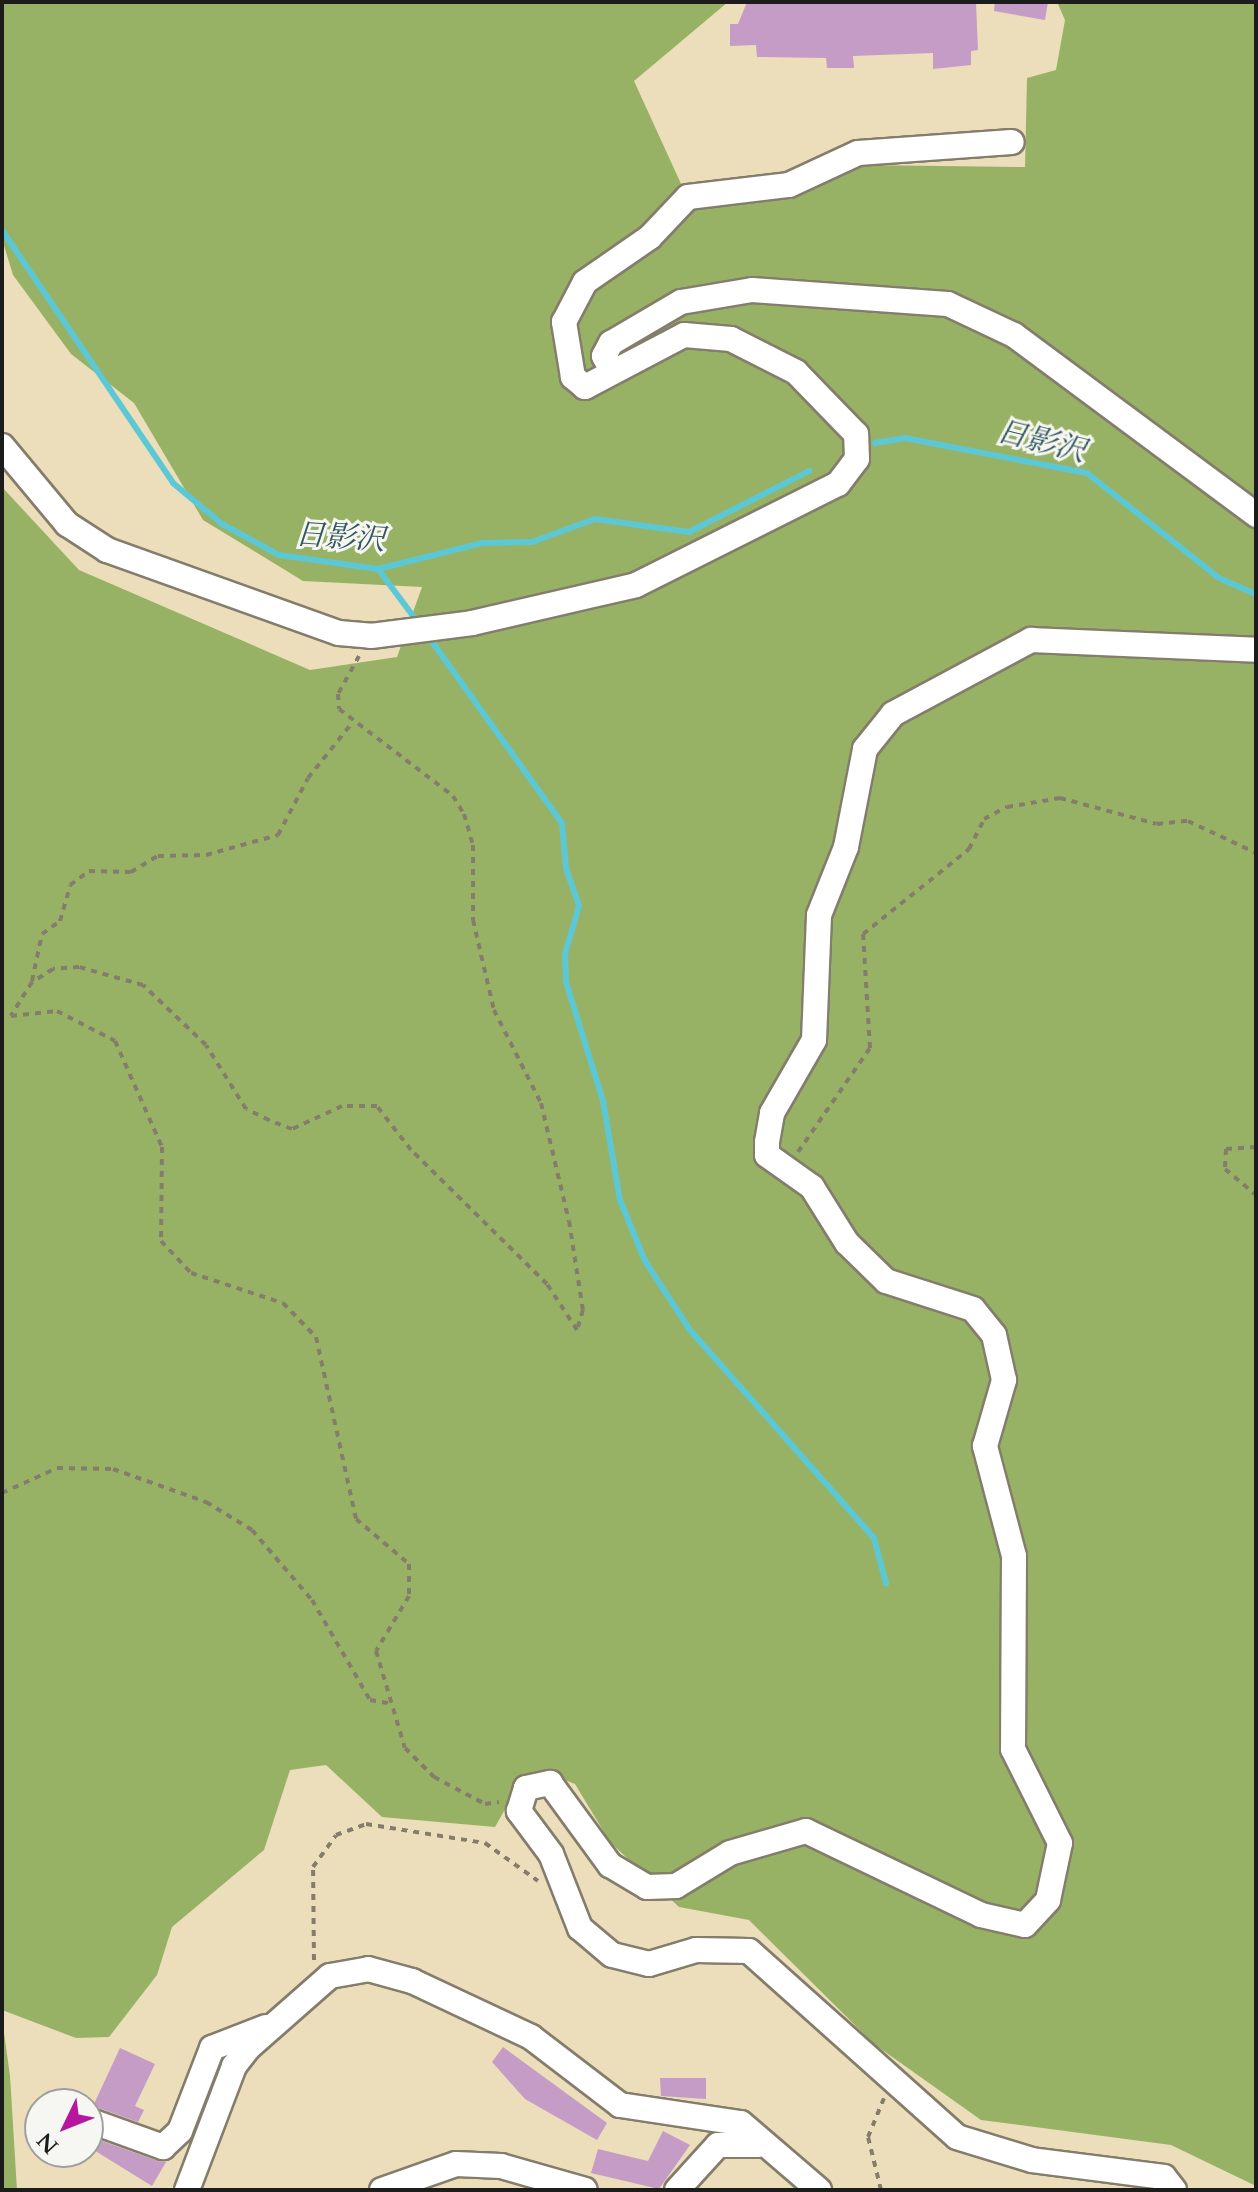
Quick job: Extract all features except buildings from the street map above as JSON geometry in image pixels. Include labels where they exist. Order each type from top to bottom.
[{"type":"street","points":[[2,446],[67,524],[107,550],[261,607],[371,636],[449,626],[636,585],[838,484],[857,459],[856,434],[822,394],[755,345],[684,335],[585,387],[573,377],[564,322],[572,298],[688,197],[789,185],[849,154],[1012,142]]},
{"type":"street","points":[[612,371],[604,356],[611,343],[681,302],[752,290],[948,304],[1014,335],[1256,515]]},
{"type":"street","points":[[1174,2190],[1164,2177],[1032,2160],[976,2145],[896,2084],[749,1951],[696,1950],[649,1964],[603,1948],[580,1928],[520,1800],[537,1782],[550,1783],[610,1865],[647,1887],[676,1886],[730,1853],[806,1831],[981,1915],[1025,1925],[1048,1900],[1060,1843],[1013,1749],[1014,1556],[985,1446],[1004,1380],[994,1335],[973,1309],[886,1281],[847,1243],[812,1187],[767,1155],[772,1113],[814,1040],[819,915],[846,847],[865,749],[893,714],[1031,640],[1256,650]]},
{"type":"street","points":[[185,2189],[234,2066],[269,2027],[312,1991],[350,1970],[412,1981],[531,2037],[620,2105],[741,2123],[758,2145],[819,2190]]},
{"type":"street","points":[[104,2126],[163,2147],[180,2131],[212,2048],[269,2027]]},
{"type":"street","points":[[677,2190],[718,2145],[758,2145]]},
{"type":"street","points":[[382,2190],[456,2164],[501,2166],[585,2190]]},
{"type":"path","points":[[32,982],[53,969],[79,967],[143,985],[206,1045],[246,1109],[292,1129],[342,1106],[377,1106],[411,1150],[547,1284],[577,1330],[583,1310],[569,1221],[541,1103],[494,1010],[473,920],[473,845],[464,814],[453,796],[352,723],[338,694],[371,636]]},
{"type":"path","points":[[352,723],[308,778],[278,835],[206,855],[158,856],[131,872],[89,871],[70,885],[60,921],[42,934],[32,982],[11,1016],[57,1011],[80,1019],[115,1041],[137,1081],[162,1147],[161,1241],[191,1273],[283,1303],[316,1337],[356,1519],[409,1564],[409,1596],[376,1651],[405,1748],[434,1777],[485,1804],[520,1800]]},
{"type":"path","points":[[787,1172],[870,1048],[863,934],[969,849],[984,819],[1007,807],[1060,798],[1157,824],[1188,821],[1256,853]]},
{"type":"path","points":[[1256,1147],[1226,1149],[1225,1169],[1256,1195]]},
{"type":"path","points":[[2,1493],[57,1468],[113,1469],[206,1502],[252,1530],[312,1600],[370,1700],[392,1704]]},
{"type":"path","points":[[312,1991],[308,1892],[313,1867],[336,1835],[366,1824],[485,1843],[542,1884]]},
{"type":"path","points":[[881,2190],[868,2137],[896,2084]]},
{"type":"green space","points":[[2,2],[728,2],[634,81],[693,210],[782,198],[864,165],[1025,167],[1027,78],[1056,70],[1065,20],[1057,2],[1256,2],[1256,2186],[1171,2145],[981,2120],[874,2044],[749,1920],[679,1907],[610,1842],[575,1784],[544,1772],[517,1788],[495,1827],[382,1817],[326,1765],[290,1770],[264,1850],[172,1927],[157,1975],[109,2037],[76,2038],[2,2010],[2,487],[79,570],[310,670],[397,657],[422,587],[303,581],[203,520],[134,403],[71,354],[13,275],[2,239]]},
{"type":"green space","points":[[2,2018],[10,2076],[17,2190],[2,2190]]},
{"type":"waterway","name":"日影沢","points":[[2,230],[173,483],[222,524],[279,555],[378,569],[482,543],[532,542],[595,519],[689,532],[809,471]]},
{"type":"waterway","name":"日影沢","points":[[875,443],[905,438],[1087,473],[1219,578],[1256,594]]},
{"type":"waterway","points":[[378,569],[419,624]]},
{"type":"waterway","points":[[428,636],[562,823],[566,868],[579,906],[565,954],[566,982],[603,1101],[620,1200],[645,1261],[690,1330],[874,1538],[886,1583]]}]
